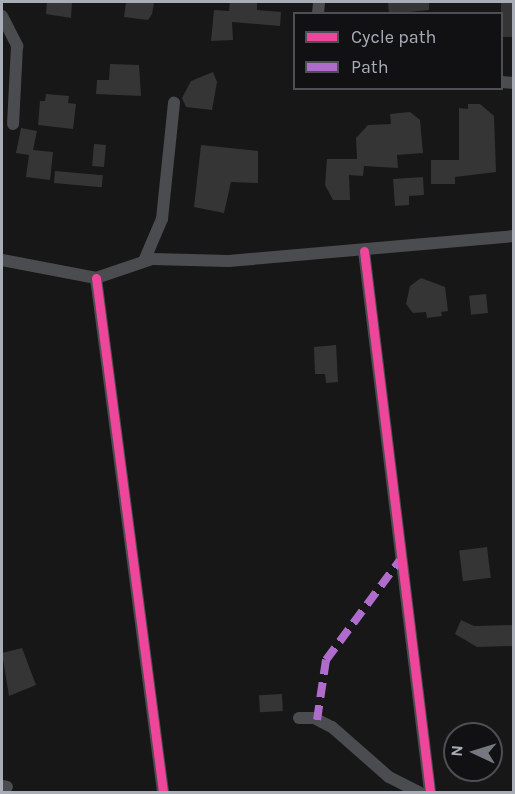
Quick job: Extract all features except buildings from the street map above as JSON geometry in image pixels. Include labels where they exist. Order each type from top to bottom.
[{"type":"street","points":[[2,16],[17,46],[13,124]]},
{"type":"street","points":[[144,261],[162,219],[174,103]]},
{"type":"street","points":[[2,260],[96,278],[144,261],[229,261],[364,251],[513,236]]},
{"type":"street","points":[[298,718],[314,718],[332,728],[388,777],[425,792],[364,251]]},
{"type":"street","points":[[96,278],[163,792]]},
{"type":"marked path","points":[[317,720],[326,660],[400,560]]},
{"type":"cycle path","points":[[364,251],[430,792]]},
{"type":"cycle path","points":[[96,278],[163,792]]}]
